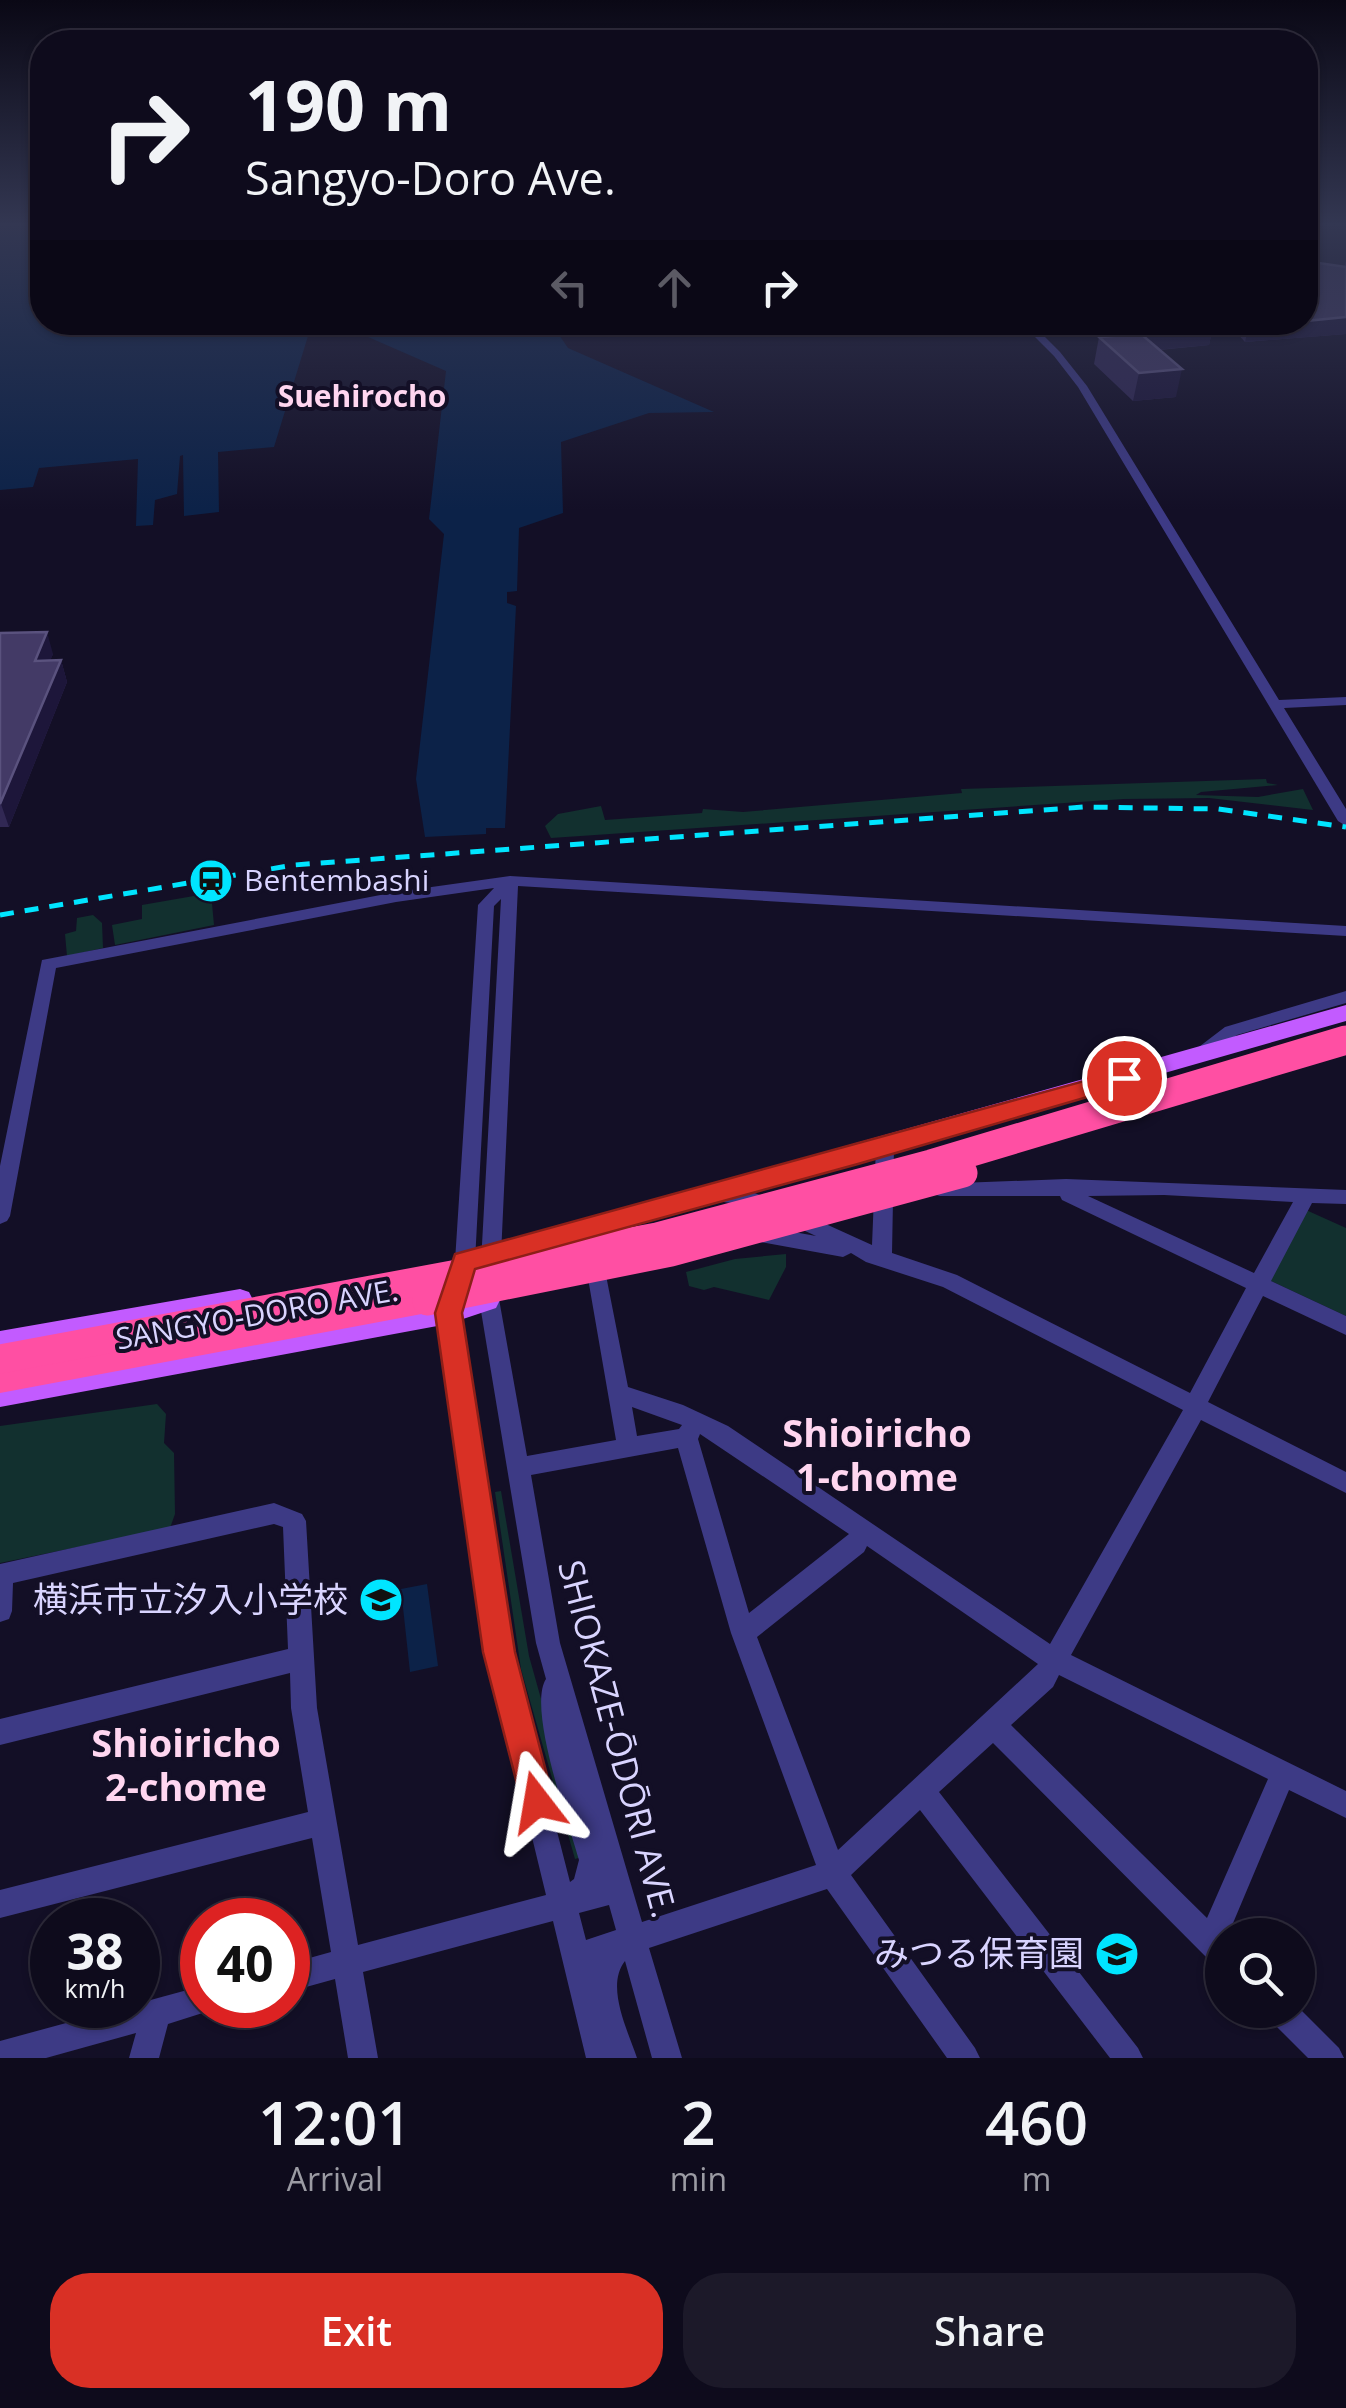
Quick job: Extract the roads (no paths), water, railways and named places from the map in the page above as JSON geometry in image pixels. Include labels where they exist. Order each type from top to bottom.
[{"type":"highway","points":[[0,1359],[657,1237],[880,1179],[1346,1040]]},
{"type":"highway","points":[[0,1380],[506,1287],[708,1243],[872,1200],[1346,1057]]},
{"type":"main road","name":"SANGYO-DORO AVE.","points":[[0,1342],[478,1259],[858,1155],[1346,1013]]},
{"type":"main road","name":"SANGYO-DORO AVE.","points":[[0,1396],[448,1313],[760,1202],[858,1155]]},
{"type":"street","points":[[1037,335],[1082,386],[1346,822]]},
{"type":"street","points":[[1278,704],[1346,701]]},
{"type":"street","points":[[510,881],[478,1259],[448,1313],[499,1652],[601,2058]]},
{"type":"street","points":[[0,1216],[48,964],[396,897],[510,881],[1346,931]]},
{"type":"street","points":[[1192,1059],[1231,1031],[1346,996]]},
{"type":"street","points":[[882,1258],[885,1147]]},
{"type":"street","points":[[884,1190],[1066,1186],[1346,1198]]},
{"type":"street","points":[[1066,1186],[1069,1194],[1084,1202],[1346,1326]]},
{"type":"street","points":[[575,1958],[833,1873],[1044,1678],[1058,1648],[1105,1576],[1307,1194]]},
{"type":"street","points":[[715,1195],[760,1202],[882,1258],[950,1282],[1346,1483]]},
{"type":"street","points":[[670,1234],[734,1231],[803,1239],[882,1258]]},
{"type":"street","name":"SHIOKAZE-ŌDŌRI AVE.","points":[[478,1259],[490,1299],[548,1643],[667,2058]]},
{"type":"street","points":[[595,1261],[628,1447]]},
{"type":"street","points":[[617,1393],[692,1429],[862,1532],[1054,1660],[1346,1804]]},
{"type":"street","points":[[518,1468],[628,1447],[692,1429]]},
{"type":"street","points":[[692,1429],[743,1633],[833,1873],[965,2058]]},
{"type":"street","points":[[0,1611],[0,1575],[274,1513],[294,1521],[304,1708],[363,2058]]},
{"type":"street","points":[[743,1633],[856,1544],[862,1532]]},
{"type":"street","points":[[548,1643],[558,1742],[593,1860],[586,1886],[563,1903]]},
{"type":"street","points":[[0,1732],[302,1658]]},
{"type":"street","points":[[994,1726],[1205,1935]]},
{"type":"street","points":[[1228,1918],[1283,1774]]},
{"type":"street","points":[[922,1790],[1128,2058]]},
{"type":"street","points":[[0,1904],[322,1822]]},
{"type":"street","points":[[310,1972],[618,1889]]},
{"type":"street","points":[[622,2058],[602,1985],[608,1955],[632,1937]]},
{"type":"street","points":[[0,2056],[98,2028]]},
{"type":"street","points":[[144,2058],[152,2028]]},
{"type":"street","points":[[1298,2028],[1328,2058]]},
{"type":"water","points":[[0,318],[30,318],[30,335],[308,335],[274,447],[218,452],[219,512],[184,516],[183,455],[177,494],[155,500],[153,525],[136,526],[138,459],[39,468],[33,487],[0,490]]},
{"type":"water","points":[[364,335],[559,335],[568,348],[714,412],[649,413],[561,442],[563,513],[519,528],[517,591],[507,592],[507,603],[516,606],[505,828],[486,828],[486,834],[425,837],[416,779],[444,534],[429,519],[446,371]]},
{"type":"water","points":[[427,1584],[438,1666],[410,1672],[401,1589]]},
{"type":"railway","points":[[0,915],[294,865],[1084,807],[1218,809],[1346,827]]},
{"type":"place","name":"Bentembashi","points":[[211,881]]},
{"type":"place","name":"横浜市立汐入小学校","points":[[381,1600]]},
{"type":"place","name":"みつる保育園","points":[[1117,1954]]},
{"type":"district","name":"Suehirocho","points":[[362,397]]},
{"type":"district","name":"Shioiricho 1-chome","points":[[877,1456]]},
{"type":"district","name":"Shioiricho 2-chome","points":[[186,1766]]}]
